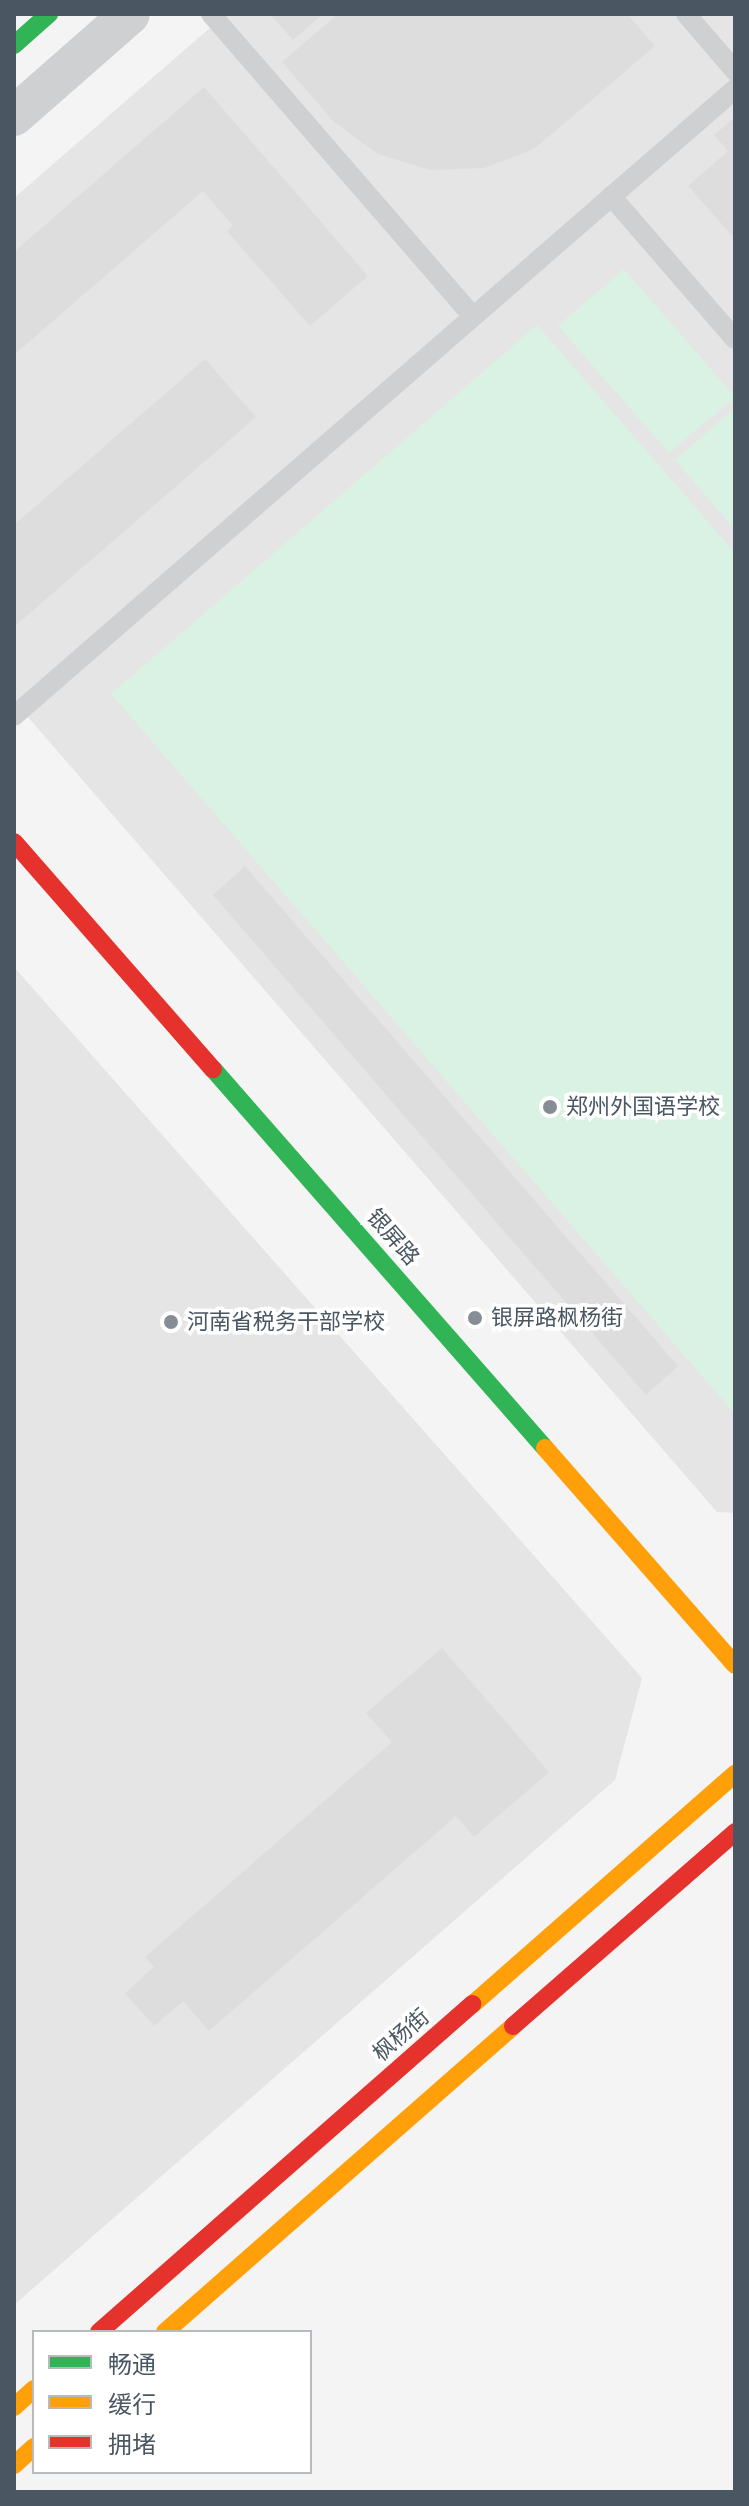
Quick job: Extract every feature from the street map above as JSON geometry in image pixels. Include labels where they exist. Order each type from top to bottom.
[{"type":"street","points":[[14,45],[49,14]]},
{"type":"street","points":[[14,116],[130,14]]},
{"type":"street","name":"银屏路","points":[[14,842],[735,1665]]},
{"type":"street","name":"枫杨街","points":[[101,2330],[735,1774]]},
{"type":"street","points":[[167,2330],[735,1832]]},
{"type":"street","points":[[14,2407],[32,2391]]},
{"type":"street","points":[[14,2465],[32,2449]]},
{"type":"lane","points":[[211,14],[473,316]]},
{"type":"lane","points":[[686,14],[735,71]]},
{"type":"lane","points":[[14,716],[735,89]]},
{"type":"lane","points":[[611,196],[735,339]]},
{"type":"shaded area","name":"郑州外国语学校","points":[[226,14],[735,14],[735,1513],[717,1512],[14,701],[14,198]]},
{"type":"shaded area","name":"河南省税务干部学校","points":[[14,967],[642,1678],[615,1780],[14,2305]]},
{"type":"green space","points":[[624,269],[735,397],[669,453],[558,326]]},
{"type":"green space","points":[[537,325],[735,553],[735,1414],[111,694]]},
{"type":"green space","points":[[735,408],[735,530],[675,460]]},
{"type":"building","points":[[270,14],[323,14],[293,40]]},
{"type":"building","points":[[338,14],[627,14],[655,46],[534,149],[484,168],[430,170],[378,154],[334,122],[282,62]]},
{"type":"building","points":[[204,87],[368,276],[310,326],[227,231],[233,226],[203,191],[14,355],[14,252]]},
{"type":"building","points":[[735,117],[735,239],[688,186],[728,151],[714,135]]},
{"type":"building","points":[[205,359],[256,417],[14,627],[14,525]]},
{"type":"building","points":[[245,866],[678,1366],[646,1395],[213,895]]},
{"type":"building","points":[[442,1648],[549,1772],[474,1837],[456,1816],[209,2031],[183,2001],[154,2026],[125,1993],[154,1967],[145,1957],[392,1742],[366,1713]]},
{"type":"traffic: fast","points":[[14,45],[49,14]]},
{"type":"traffic: fast","points":[[213,1069],[545,1448]]},
{"type":"traffic: slow","points":[[545,1448],[735,1665]]},
{"type":"traffic: slow","points":[[473,2004],[735,1774]]},
{"type":"traffic: slow","points":[[167,2330],[513,2026]]},
{"type":"traffic: slow","points":[[14,2407],[32,2391]]},
{"type":"traffic: slow","points":[[14,2465],[32,2449]]},
{"type":"traffic: jam","points":[[14,842],[213,1069]]},
{"type":"traffic: jam","points":[[513,2026],[735,1832]]},
{"type":"traffic: jam","points":[[101,2330],[473,2004]]},
{"type":"place","name":"郑州外国语学校","points":[[550,1107]]},
{"type":"place","name":"银屏路枫杨街","points":[[475,1318]]},
{"type":"place","name":"河南省税务干部学校","points":[[171,1322]]}]
